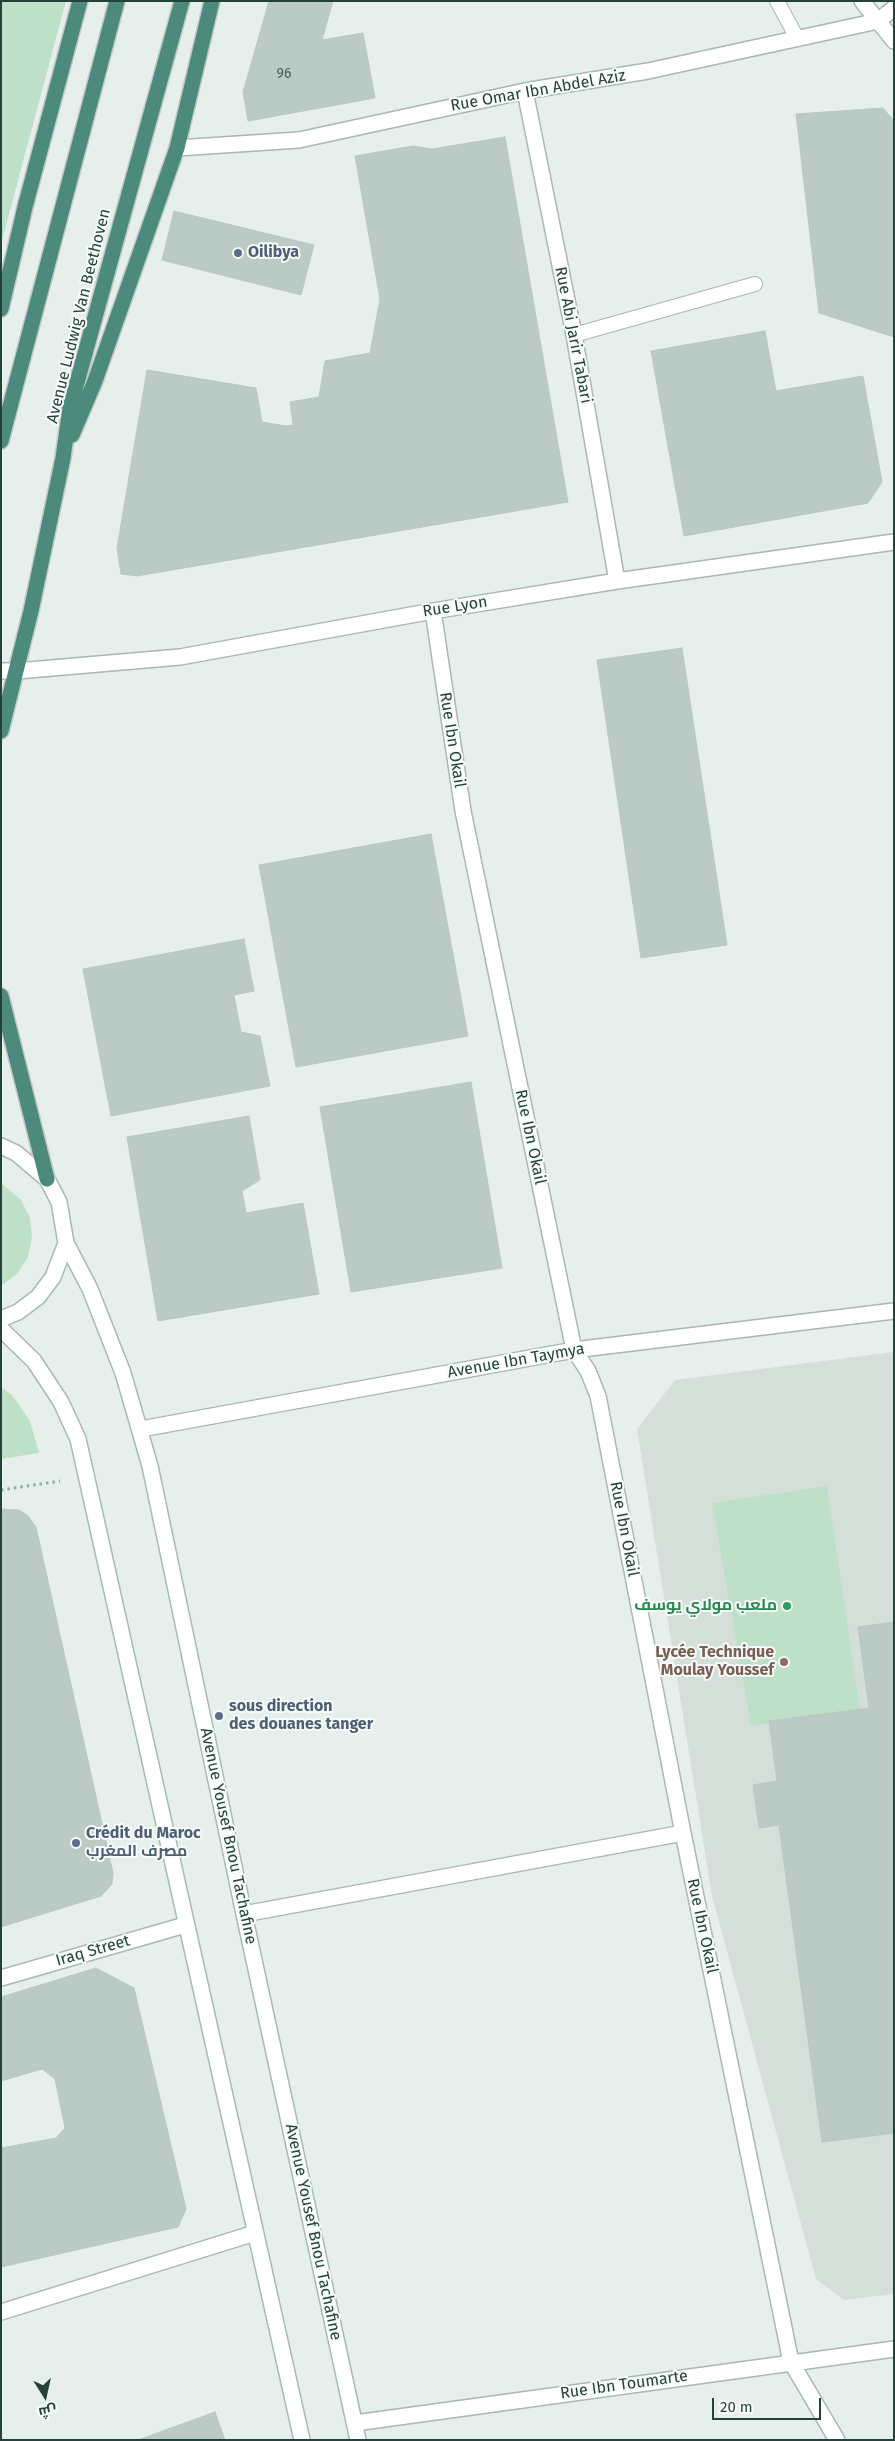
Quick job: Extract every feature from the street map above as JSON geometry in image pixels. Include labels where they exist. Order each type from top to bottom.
[{"type":"highway","points":[[1,309],[25,207],[80,1]]},
{"type":"highway","points":[[1,441],[117,1]]},
{"type":"highway","name":"Avenue Ludwig Van Beethoven","points":[[1,731],[17,671],[63,458],[70,408],[182,1]]},
{"type":"highway","points":[[63,458],[95,381],[177,148],[212,1]]},
{"type":"highway","points":[[1,996],[47,1179]]},
{"type":"street","points":[[862,1],[894,41]]},
{"type":"street","name":"Rue Omar Ibn Abdel Aziz","points":[[177,148],[299,140],[525,91],[648,72],[878,21],[894,8]]},
{"type":"street","name":"Rue Abi Jarir Tabari","points":[[525,91],[574,335],[617,581]]},
{"type":"street","name":"Rue Lyon","points":[[17,671],[180,656],[433,611],[617,581],[894,542]]},
{"type":"street","name":"Rue Ibn Okail","points":[[433,611],[463,812],[574,1350],[588,1371],[598,1396],[791,2362],[837,2440]]},
{"type":"street","points":[[1,671],[17,671]]},
{"type":"street","points":[[1,1146],[16,1153],[47,1179],[59,1202],[66,1243],[53,1277],[38,1297],[18,1312],[1,1319]]},
{"type":"street","name":"Avenue Yousef Bnou Tachafine","points":[[66,1243],[90,1289],[123,1373],[141,1429],[358,2440]]},
{"type":"street","name":"Avenue Ibn Taymya","points":[[141,1429],[574,1350],[894,1311]]},
{"type":"street","points":[[1,1329],[34,1361],[61,1402],[78,1439],[88,1477],[185,1925],[302,2440]]},
{"type":"street","points":[[244,1914],[684,1832]]},
{"type":"street","name":"Iraq Street","points":[[1,1978],[185,1925]]},
{"type":"street","points":[[1,2312],[255,2233]]},
{"type":"street","name":"Rue Ibn Toumarte","points":[[355,2423],[894,2349]]},
{"type":"lane","points":[[777,1],[798,38]]},
{"type":"lane","points":[[574,335],[755,284]]},
{"type":"path","points":[[1,1490],[88,1477]]},
{"type":"shaded area","name":"Lycée Technique Moulay Youssef","points":[[894,1352],[894,2294],[844,2300],[816,2279],[712,1896],[637,1429],[675,1380]]},
{"type":"green space","points":[[1,1],[66,1],[1,244]]},
{"type":"green space","points":[[1,1183],[21,1200],[30,1218],[32,1237],[28,1257],[17,1274],[1,1286]]},
{"type":"green space","points":[[1,1387],[12,1395],[30,1421],[39,1453],[1,1459]]},
{"type":"green space","name":"ملعب مولاي يوسف","points":[[827,1486],[860,1709],[751,1726],[712,1503]]},
{"type":"building","points":[[269,1],[333,1],[322,40],[363,33],[375,98],[248,121],[243,92]]},
{"type":"building","points":[[883,108],[894,121],[894,337],[819,313],[796,114]]},
{"type":"building","points":[[505,137],[568,502],[137,576],[121,574],[117,548],[147,370],[256,388],[262,422],[286,426],[293,425],[290,402],[319,397],[325,361],[370,353],[380,299],[355,156],[413,146],[432,149]]},
{"type":"building","name":"Oilibya","points":[[174,211],[314,245],[301,295],[162,260]]},
{"type":"building","points":[[765,331],[776,391],[863,376],[882,482],[868,503],[684,536],[651,351]]},
{"type":"building","points":[[682,648],[727,945],[641,958],[597,660]]},
{"type":"building","points":[[431,834],[468,1036],[296,1067],[259,865]]},
{"type":"building","points":[[244,939],[254,991],[234,995],[241,1032],[260,1036],[270,1086],[111,1116],[83,969]]},
{"type":"building","points":[[471,1082],[502,1268],[351,1292],[320,1107]]},
{"type":"building","points":[[249,1116],[260,1180],[242,1191],[246,1213],[303,1203],[319,1294],[158,1321],[127,1137]]},
{"type":"building","points":[[1,1509],[19,1510],[28,1516],[36,1527],[113,1873],[112,1884],[101,1896],[1,1927]]},
{"type":"building","points":[[894,1622],[894,2133],[822,2142],[779,1825],[759,1828],[753,1785],[777,1781],[769,1721],[869,1708],[858,1627]]},
{"type":"building","points":[[96,1968],[134,1988],[186,2209],[178,2227],[1,2267],[1,2148],[56,2138],[65,2128],[55,2079],[42,2069],[1,2081],[1,1997]]},
{"type":"building","points":[[215,2412],[225,2440],[138,2440]]},
{"type":"place","name":"Oilibya","points":[[238,253]]},
{"type":"place","name":"ملعب مولاي يوسف","points":[[787,1606]]},
{"type":"place","name":"Lycée Technique Moulay Youssef","points":[[784,1662]]},
{"type":"place","name":"sous direction des douanes tanger","points":[[219,1716]]},
{"type":"place","name":"Crédit du Maroc مصرف المغرب","points":[[76,1843]]}]
